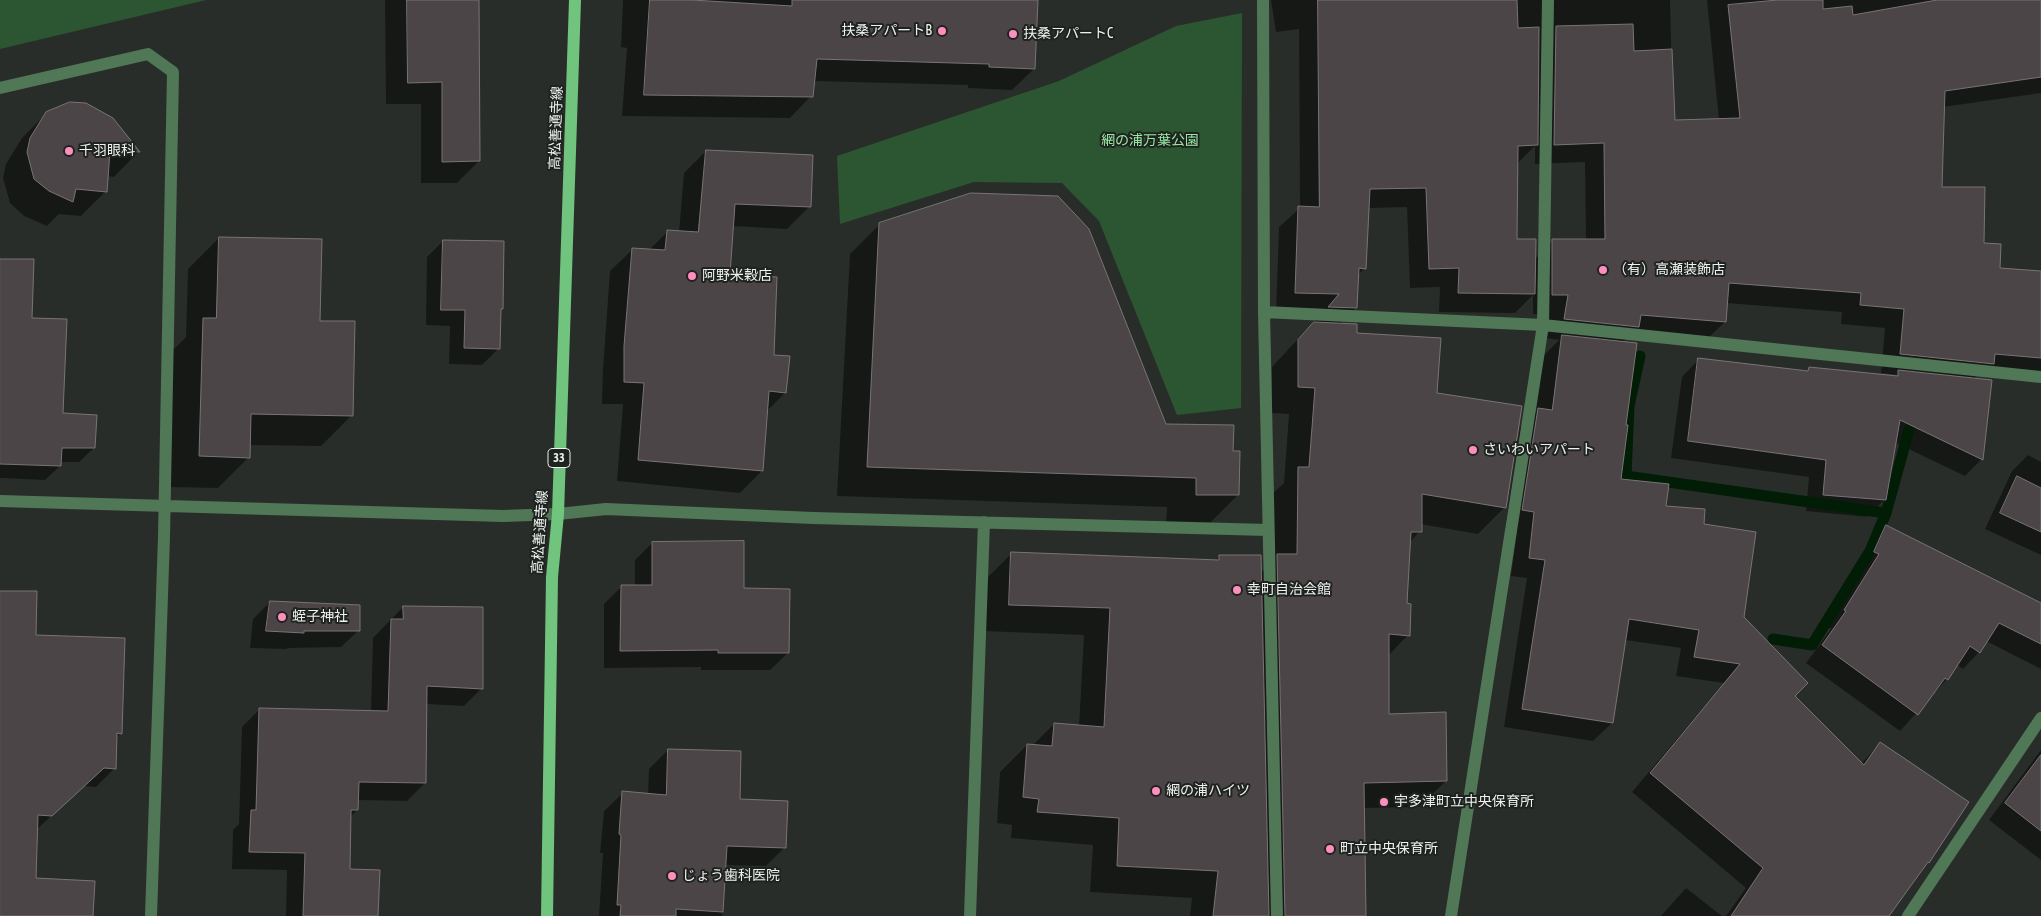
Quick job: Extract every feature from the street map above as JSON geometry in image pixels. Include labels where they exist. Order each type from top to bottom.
[{"type":"main road","name":"高松善通寺線","points":[[547,916],[552,577],[558,514],[575,0]]},
{"type":"street","points":[[1263,0],[1264,312],[1277,916]]},
{"type":"street","points":[[1450,916],[1543,325],[1548,0]]},
{"type":"street","points":[[0,88],[148,54],[173,72],[164,507],[151,916]]},
{"type":"street","points":[[1264,312],[1543,325],[2041,377]]},
{"type":"street","points":[[0,501],[503,516],[558,514],[606,509],[812,518],[1268,530]]},
{"type":"street","points":[[970,916],[984,522]]},
{"type":"street","points":[[1908,916],[2041,718]]},
{"type":"green space","points":[[0,0],[206,0],[0,49]]},
{"type":"green space","name":"網の浦万葉公園","points":[[1242,13],[1241,408],[1177,415],[1099,221],[1062,183],[974,182],[840,224],[837,156],[1059,81],[1176,26]]},
{"type":"building","points":[[407,0],[479,0],[480,161],[442,162],[442,82],[408,83]]},
{"type":"building","points":[[650,0],[692,0],[792,6],[792,0],[1038,0],[1035,69],[989,67],[989,64],[817,59],[813,97],[644,95]]},
{"type":"building","points":[[1318,0],[1517,0],[1518,28],[1539,27],[1538,145],[1518,146],[1517,239],[1536,239],[1535,294],[1458,293],[1459,268],[1429,269],[1426,188],[1370,189],[1366,269],[1359,268],[1357,308],[1328,307],[1339,294],[1295,293],[1298,206],[1319,207]]},
{"type":"building","points":[[1778,0],[1823,0],[1823,9],[1852,6],[1853,15],[1937,0],[2041,0],[2041,77],[1945,91],[1942,187],[1985,187],[1984,243],[2001,244],[2000,268],[2041,271],[2041,358],[1995,354],[1994,364],[1900,354],[1904,309],[1860,305],[1861,293],[1729,283],[1726,322],[1641,315],[1639,327],[1564,319],[1568,295],[1552,295],[1552,239],[1605,239],[1604,143],[1554,145],[1556,26],[1633,24],[1634,51],[1672,49],[1675,120],[1740,118],[1728,5]]},
{"type":"building","name":"千羽眼科","points":[[70,102],[86,103],[113,118],[140,152],[110,151],[107,192],[76,189],[73,202],[49,191],[34,179],[27,152],[30,138],[46,112]]},
{"type":"building","points":[[706,150],[813,155],[811,207],[735,204],[730,274],[777,277],[774,355],[790,356],[786,393],[769,391],[763,471],[638,460],[644,383],[624,382],[624,346],[632,248],[665,250],[667,230],[698,232]]},
{"type":"building","points":[[971,193],[1058,196],[1089,229],[1166,424],[1234,425],[1233,451],[1240,451],[1239,495],[1196,495],[1196,478],[867,467],[879,223]]},
{"type":"building","points":[[219,237],[322,239],[320,321],[355,321],[353,416],[251,414],[250,458],[199,456],[203,318],[216,318]]},
{"type":"building","points":[[443,240],[504,241],[503,309],[501,309],[500,349],[464,348],[465,310],[441,310]]},
{"type":"building","points":[[0,259],[34,259],[32,318],[67,319],[63,413],[97,415],[95,448],[62,448],[61,466],[0,464]]},
{"type":"building","points":[[1314,322],[1357,324],[1357,333],[1441,338],[1437,393],[1522,406],[1506,508],[1422,494],[1422,532],[1411,532],[1407,603],[1411,604],[1410,636],[1389,634],[1389,714],[1446,712],[1447,781],[1364,783],[1366,916],[1285,916],[1277,554],[1297,554],[1298,467],[1309,467],[1315,388],[1298,387],[1298,340]]},
{"type":"building","points":[[1562,335],[1637,343],[1621,479],[1669,484],[1666,506],[1705,509],[1704,524],[1756,532],[1744,617],[1808,683],[1795,696],[1864,765],[1880,742],[1969,802],[1929,863],[1889,916],[1731,916],[1763,868],[1650,773],[1740,664],[1694,657],[1699,630],[1629,619],[1613,723],[1522,709],[1545,560],[1529,558],[1534,512],[1522,510],[1538,408],[1552,410]]},
{"type":"building","points":[[1698,358],[1808,371],[1809,367],[1898,376],[1898,370],[1992,380],[1983,460],[1900,420],[1886,500],[1823,495],[1826,460],[1688,441]]},
{"type":"building","points":[[2017,476],[2041,488],[2041,532],[2000,513]]},
{"type":"building","points":[[1886,525],[2041,603],[2041,644],[1999,623],[1980,653],[1970,646],[1948,680],[1945,678],[1918,715],[1822,645],[1846,611],[1844,610],[1879,554],[1874,552]]},
{"type":"building","points":[[744,541],[744,588],[790,589],[789,653],[718,653],[718,650],[620,651],[621,585],[652,585],[652,542]]},
{"type":"building","points":[[1011,552],[1219,560],[1219,555],[1261,555],[1269,916],[1213,916],[1218,871],[1117,866],[1119,818],[1037,812],[1039,799],[1023,797],[1027,744],[1052,746],[1054,723],[1104,727],[1110,608],[1009,605]]},
{"type":"building","points":[[0,591],[37,591],[36,635],[125,638],[122,734],[117,733],[116,769],[104,768],[52,816],[38,815],[36,878],[95,881],[93,916],[0,916]]},
{"type":"building","points":[[270,601],[360,605],[360,631],[304,631],[304,633],[266,631]]},
{"type":"building","points":[[403,606],[483,607],[483,689],[427,686],[426,783],[359,782],[358,810],[351,810],[350,869],[380,870],[378,916],[303,916],[305,853],[249,852],[251,810],[256,810],[259,708],[388,711],[391,619],[403,619]]},
{"type":"building","points":[[668,749],[741,751],[740,799],[788,801],[786,848],[727,846],[723,912],[676,909],[676,916],[620,916],[621,905],[617,905],[622,791],[666,795]]},
{"type":"building","points":[[2041,755],[2041,831],[2005,803]]},
{"type":"waterway","points":[[1640,356],[1629,406],[1626,476],[1886,513],[1909,430]]},
{"type":"waterway","points":[[1773,639],[1812,645],[1870,551],[1886,513]]},
{"type":"place","name":"扶桑アパートB","points":[[942,31]]},
{"type":"place","name":"扶桑アパートC","points":[[1013,34]]},
{"type":"place","name":"千羽眼科","points":[[69,151]]},
{"type":"place","name":"（有）高瀬装飾店","points":[[1603,270]]},
{"type":"place","name":"阿野米穀店","points":[[692,276]]},
{"type":"place","name":"さいわいアパート","points":[[1473,450]]},
{"type":"place","name":"幸町自治会館","points":[[1237,590]]},
{"type":"place","name":"蛭子神社","points":[[282,617]]},
{"type":"place","name":"網の浦ハイツ","points":[[1156,791]]},
{"type":"place","name":"宇多津町立中央保育所","points":[[1384,802]]},
{"type":"place","name":"町立中央保育所","points":[[1330,849]]},
{"type":"place","name":"じょう歯科医院","points":[[672,876]]}]
